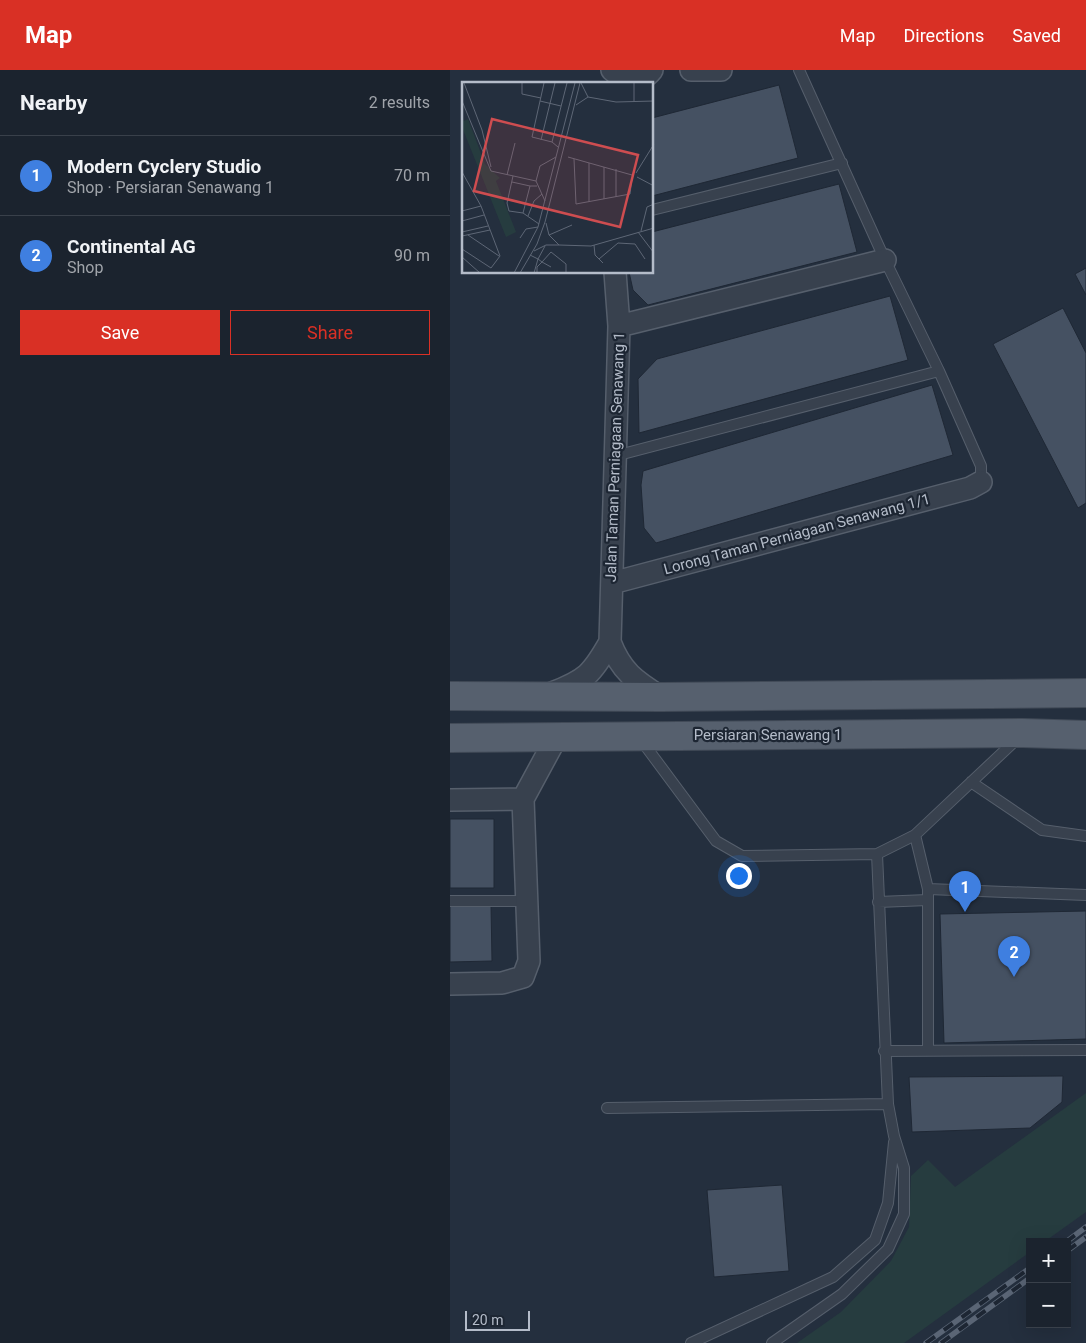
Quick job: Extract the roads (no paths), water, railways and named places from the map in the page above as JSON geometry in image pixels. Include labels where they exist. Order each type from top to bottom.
[{"type":"main road","points":[[450,696],[541,698],[1086,693]]},
{"type":"main road","name":"Persiaran Senawang 1","points":[[450,738],[1023,733],[1086,735]]},
{"type":"street","points":[[621,78],[643,78],[652,70]]},
{"type":"street","points":[[691,70],[721,70]]},
{"type":"street","points":[[619,326],[885,260]]},
{"type":"street","name":"Jalan Taman Perniagaan Senawang 1","points":[[610,642],[619,326],[615,274]]},
{"type":"street","name":"Lorong Taman Perniagaan Senawang 1/1","points":[[612,583],[970,488],[981,482]]},
{"type":"street","points":[[610,642],[624,670],[636,682],[661,697]]},
{"type":"street","points":[[541,698],[578,683],[594,668],[610,642]]},
{"type":"street","points":[[450,984],[502,984],[523,977],[529,962],[523,799],[556,738]]},
{"type":"street","points":[[450,800],[523,799]]},
{"type":"lane","points":[[799,70],[885,260],[939,370],[981,466],[981,482]]},
{"type":"lane","points":[[654,210],[842,163]]},
{"type":"lane","points":[[615,456],[939,370]]},
{"type":"lane","points":[[638,736],[716,841],[742,856],[876,854],[915,835],[1023,733]]},
{"type":"lane","points":[[971,782],[1042,830],[1086,836]]},
{"type":"lane","points":[[915,835],[928,889],[928,1049]]},
{"type":"lane","points":[[772,1343],[842,1294],[888,1249],[904,1214],[904,1168],[894,1136],[888,1104],[876,854]]},
{"type":"lane","points":[[928,889],[1086,895]]},
{"type":"lane","points":[[878,902],[928,900]]},
{"type":"lane","points":[[450,901],[527,901]]},
{"type":"lane","points":[[884,1050],[1086,1050]]},
{"type":"lane","points":[[607,1108],[888,1104]]},
{"type":"lane","points":[[691,1343],[833,1277],[875,1240],[888,1204],[894,1136]]},
{"type":"railway","points":[[1071,1238],[1086,1227]]},
{"type":"railway","points":[[1071,1248],[1086,1237]]},
{"type":"railway","points":[[926,1343],[1026,1271]]},
{"type":"railway","points":[[941,1343],[1026,1281]]},
{"type":"place","name":"Modern Cyclery Studio","points":[[965,912]]},
{"type":"place","name":"Continental AG","points":[[1014,977]]}]
